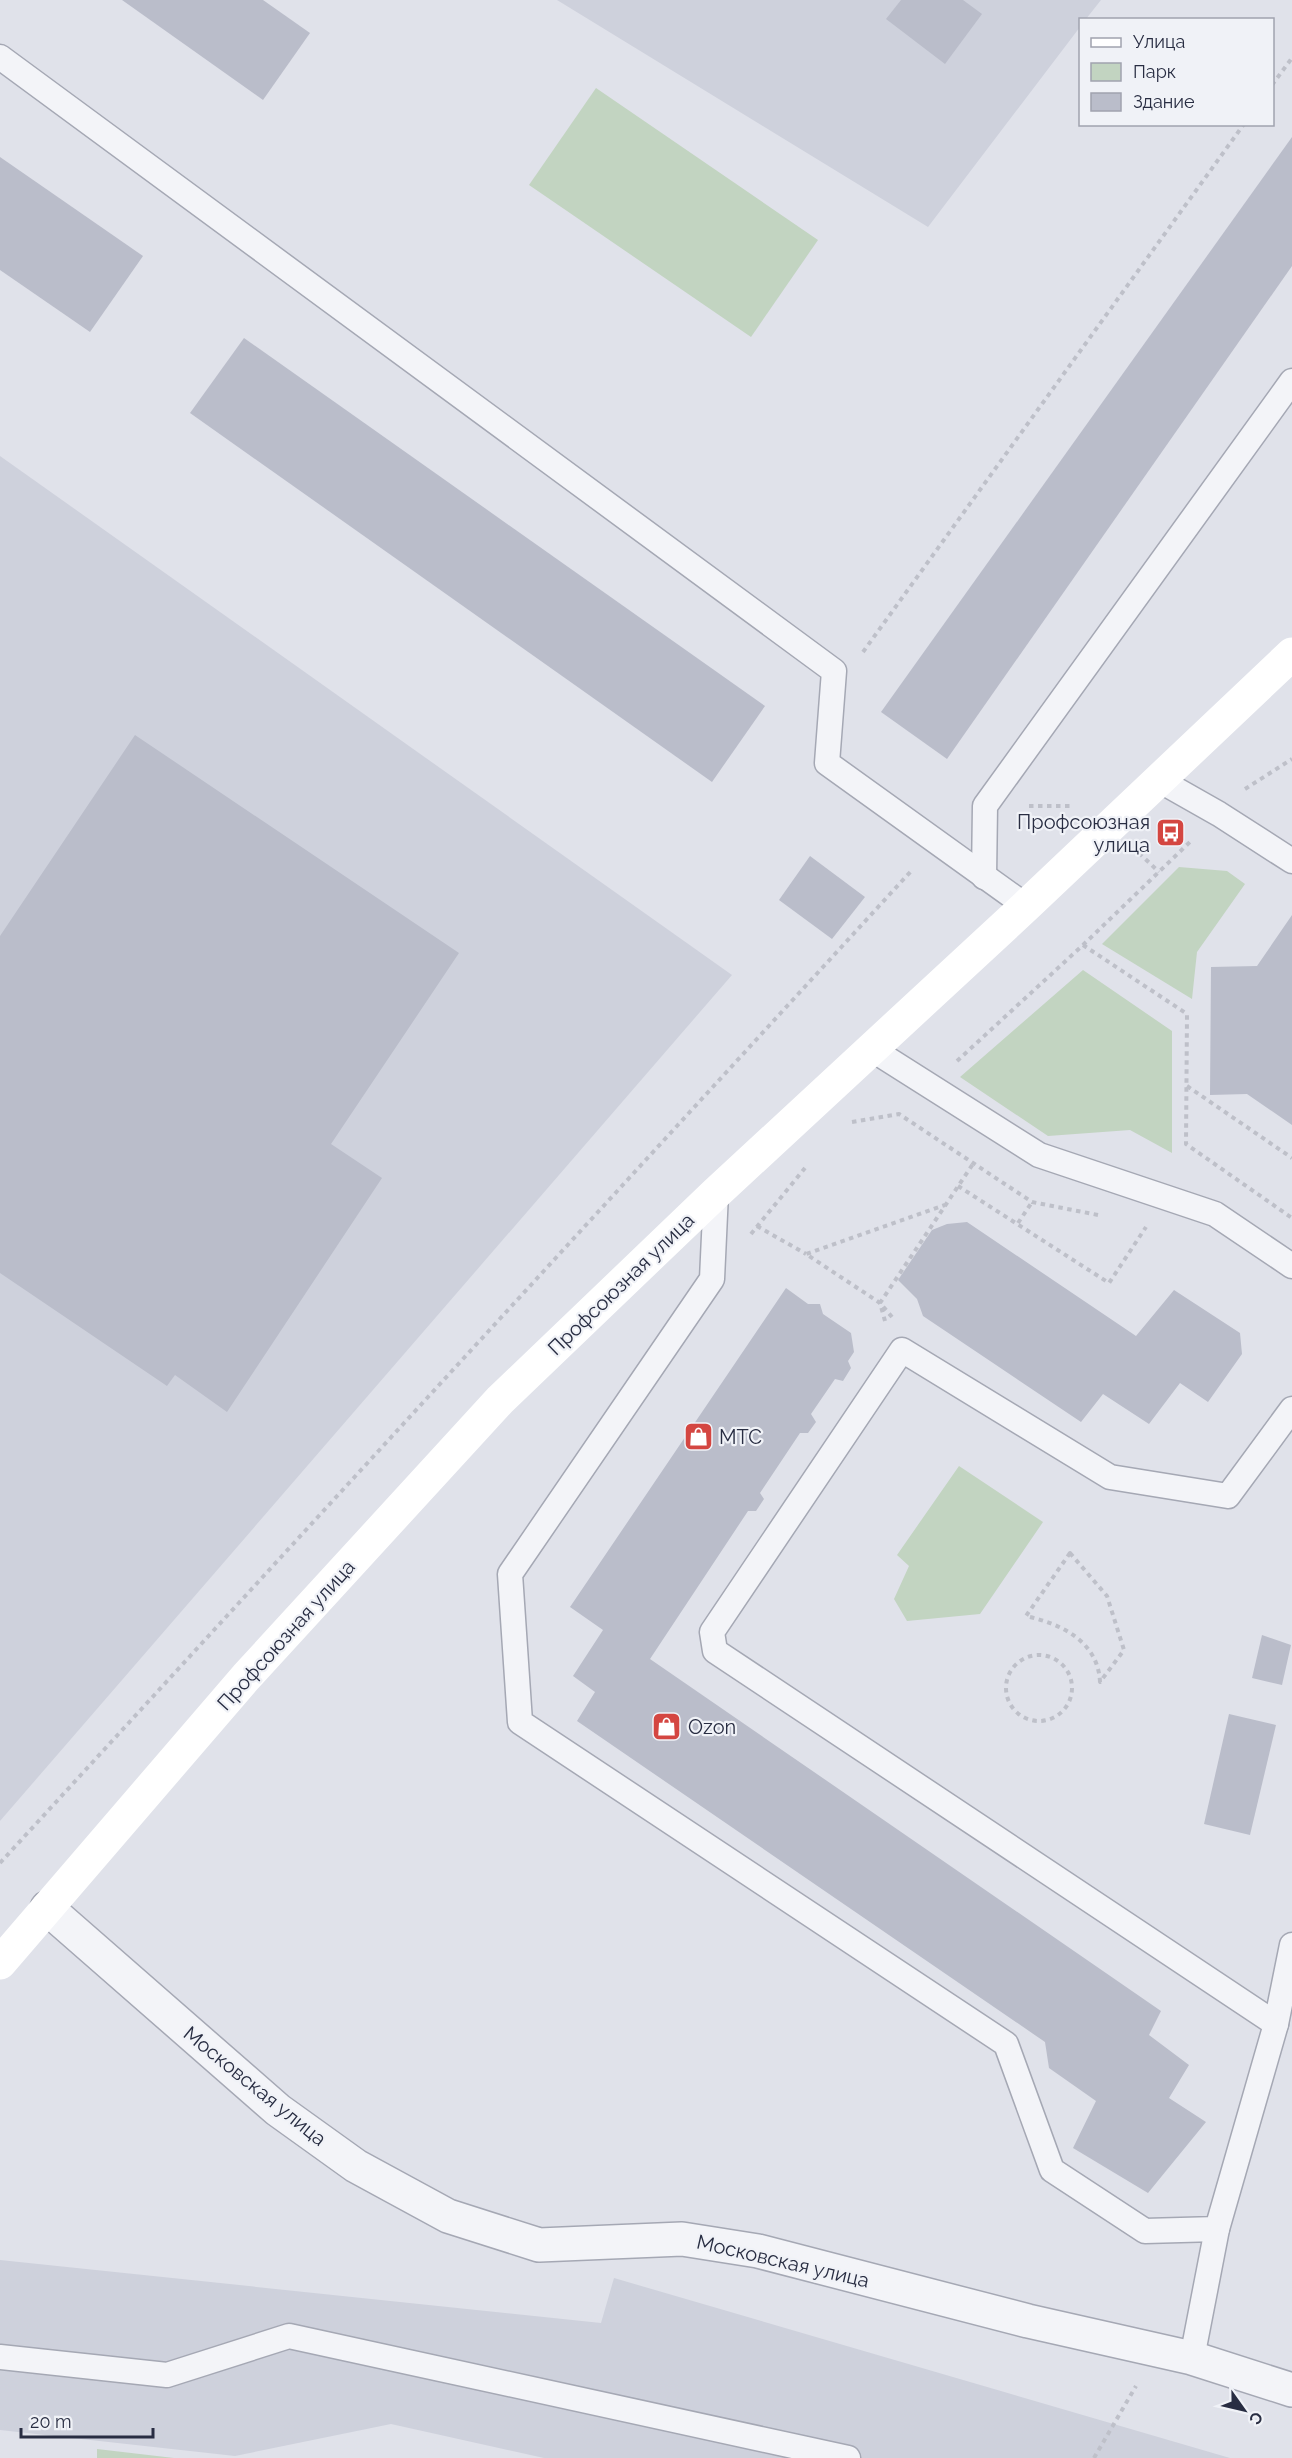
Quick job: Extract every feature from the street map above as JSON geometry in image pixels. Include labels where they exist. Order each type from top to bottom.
[{"type":"main road","name":"Профсоюзная улица","points":[[0,1963],[246,1677],[500,1400],[716,1193],[1026,906],[1292,654]]},
{"type":"street","name":"Московская улица","points":[[47,1908],[278,2110],[356,2166],[448,2216],[539,2244],[682,2239],[758,2251],[1028,2321],[1192,2358],[1292,2390]]},
{"type":"lane","points":[[0,57],[834,671],[827,763],[1026,906]]},
{"type":"lane","points":[[984,877],[985,806],[1292,381]]},
{"type":"lane","points":[[1158,780],[1219,814],[1292,861]]},
{"type":"lane","points":[[870,1048],[1039,1155],[1215,1214],[1292,1266]]},
{"type":"lane","points":[[716,1193],[712,1279],[510,1574],[520,1722],[1006,2044],[1052,2170],[1145,2231],[1217,2229]]},
{"type":"lane","points":[[1276,2024],[715,1651],[712,1632],[902,1350],[1110,1477],[1228,1496],[1292,1409]]},
{"type":"lane","points":[[1192,2358],[1217,2229],[1276,2024],[1292,1945]]},
{"type":"lane","points":[[0,2357],[167,2375],[289,2336],[848,2458]]},
{"type":"path","points":[[1274,82],[1292,58]]},
{"type":"path","points":[[834,671],[852,668],[1243,126]]},
{"type":"path","points":[[899,1114],[1083,945],[1251,783],[1292,759]]},
{"type":"path","points":[[985,806],[1080,806]]},
{"type":"path","points":[[0,1863],[938,843]]},
{"type":"path","points":[[1083,945],[1187,1014],[1186,1144],[1292,1218]]},
{"type":"path","points":[[1186,1086],[1292,1158]]},
{"type":"path","points":[[887,1330],[880,1303],[973,1164]]},
{"type":"path","points":[[958,1186],[1109,1283],[1148,1224]]},
{"type":"path","points":[[1018,1223],[1032,1202]]},
{"type":"path","points":[[806,1254],[945,1205]]},
{"type":"path","points":[[756,1226],[806,1254],[880,1303],[898,1324]]},
{"type":"path","points":[[1070,1553],[1107,1596],[1124,1650],[1100,1682],[1095,1658],[1073,1634],[1061,1625],[1026,1616],[1070,1553]]},
{"type":"path","points":[[1039,1655],[1060,1662],[1068,1670],[1073,1692],[1064,1711],[1045,1721],[1033,1721],[1014,1711],[1005,1691],[1011,1670],[1018,1662],[1039,1655]]},
{"type":"path","points":[[1094,2458],[1156,2350]]},
{"type":"shaded area","points":[[557,0],[1101,0],[1087,18],[1079,18],[1079,28],[928,227]]},
{"type":"shaded area","points":[[0,456],[732,975],[0,1821]]},
{"type":"shaded area","points":[[0,2260],[601,2323],[614,2278],[1230,2458],[544,2458],[391,2424],[235,2456],[0,2430]]},
{"type":"green space","points":[[596,88],[818,240],[751,337],[529,185]]},
{"type":"green space","points":[[1179,867],[1227,871],[1245,884],[1197,952],[1192,999],[1102,944]]},
{"type":"green space","points":[[1083,970],[1172,1031],[1172,1153],[1130,1130],[1048,1136],[960,1077]]},
{"type":"green space","points":[[959,1466],[1043,1522],[980,1614],[907,1621],[894,1599],[909,1566],[897,1555]]},
{"type":"green space","points":[[97,2449],[174,2458],[97,2458]]},
{"type":"building","points":[[122,0],[263,0],[310,33],[263,100]]},
{"type":"building","points":[[901,0],[963,0],[982,14],[945,64],[886,19]]},
{"type":"building","points":[[1292,137],[1292,266],[947,759],[881,712]]},
{"type":"building","points":[[0,157],[143,256],[90,332],[0,270]]},
{"type":"building","points":[[244,338],[765,706],[712,782],[190,413]]},
{"type":"building","points":[[135,735],[459,953],[331,1144],[382,1178],[227,1412],[175,1375],[167,1386],[0,1273],[0,936]]},
{"type":"building","points":[[810,856],[865,897],[832,939],[779,900]]},
{"type":"building","points":[[1292,915],[1292,1125],[1247,1094],[1210,1095],[1211,967],[1257,966]]},
{"type":"building","points":[[967,1222],[1136,1336],[1174,1290],[1240,1333],[1242,1354],[1208,1402],[1180,1383],[1149,1424],[1103,1394],[1081,1422],[923,1316],[917,1299],[898,1280],[932,1230],[947,1224]]},
{"type":"building","points":[[786,1288],[808,1304],[820,1304],[823,1314],[851,1333],[854,1352],[848,1361],[851,1368],[843,1381],[835,1379],[811,1414],[816,1422],[808,1433],[800,1433],[760,1493],[764,1499],[756,1511],[748,1511],[650,1659],[1161,2011],[1149,2035],[1189,2065],[1169,2098],[1206,2122],[1148,2193],[1073,2148],[1096,2101],[1049,2068],[1045,2042],[577,1721],[595,1692],[573,1676],[603,1630],[570,1607]]},
{"type":"building","points":[[1262,1635],[1291,1645],[1282,1685],[1252,1678]]},
{"type":"building","points":[[1229,1714],[1276,1725],[1250,1835],[1204,1824]]},
{"type":"place","name":"Профсоюзная улица","points":[[1171,833]]},
{"type":"place","name":"МТС","points":[[698,1437]]},
{"type":"place","name":"Ozon","points":[[667,1727]]}]
